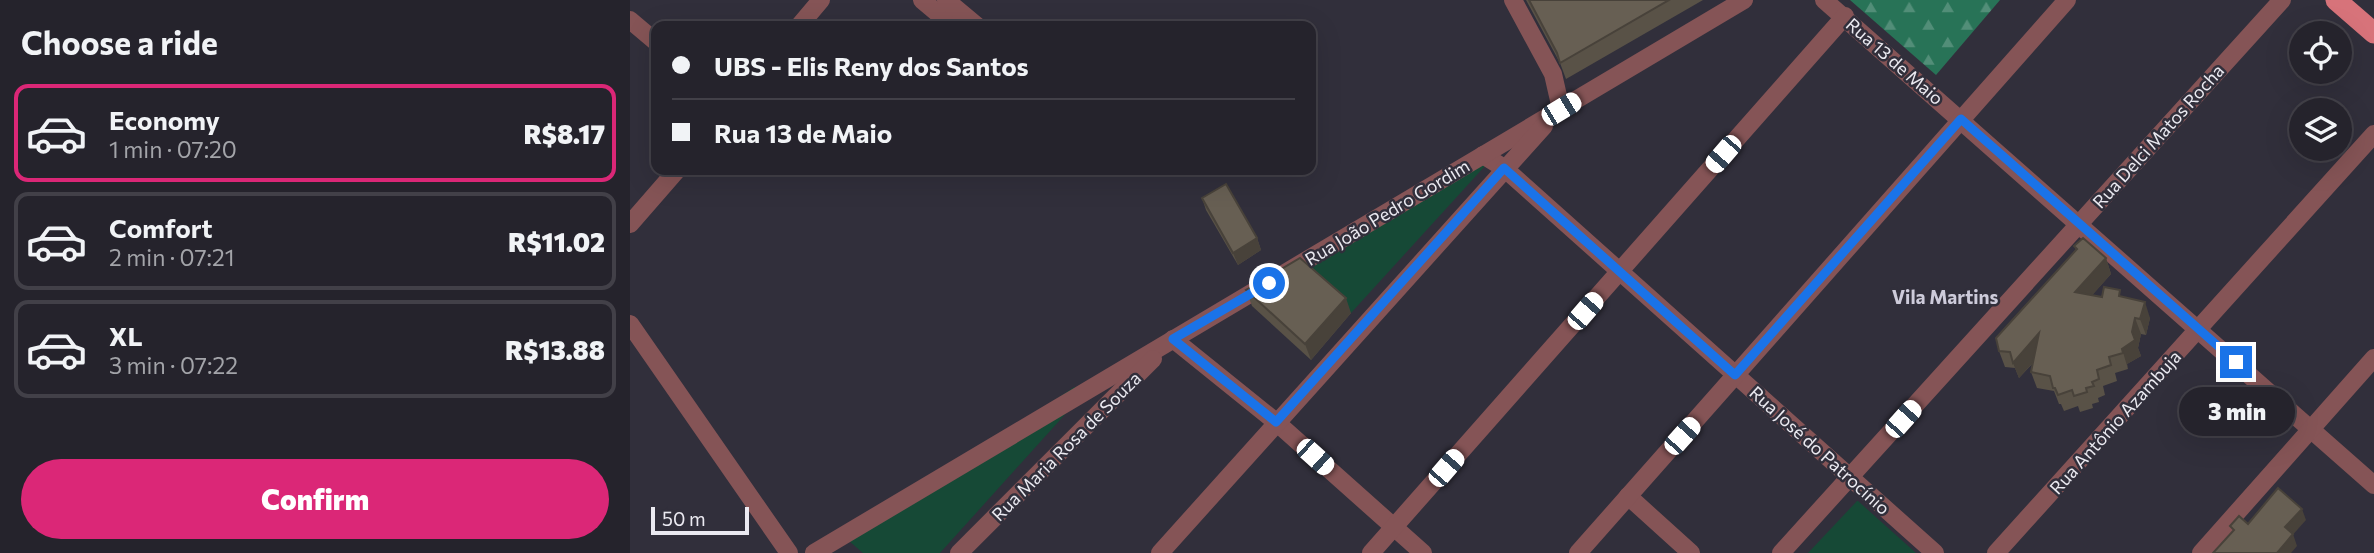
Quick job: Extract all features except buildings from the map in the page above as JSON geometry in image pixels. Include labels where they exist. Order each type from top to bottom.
[{"type":"main road","points":[[2336,0],[2374,33]]},
{"type":"street","points":[[803,21],[821,0]]},
{"type":"street","points":[[922,0],[947,21]]},
{"type":"street","points":[[946,0],[971,21]]},
{"type":"street","points":[[1160,553],[1504,168],[1561,109],[1553,74],[1513,0]]},
{"type":"street","name":"Rua João Pedro Gordim","points":[[825,550],[1173,339],[1561,109],[1715,7],[1744,0]]},
{"type":"street","name":"Rua 13 de Maio","points":[[1824,0],[2374,485]]},
{"type":"street","points":[[1578,553],[2067,0]]},
{"type":"street","name":"Rua Delci Matos Rocha","points":[[1781,553],[2282,0]]},
{"type":"street","points":[[1371,553],[1845,16]]},
{"type":"street","points":[[630,20],[651,38]]},
{"type":"street","name":"Rua Antônio Azambuja","points":[[1996,553],[2374,134]]},
{"type":"street","name":"Rua José do Patrocínio","points":[[1483,155],[1504,168],[1935,553]]},
{"type":"street","points":[[630,225],[673,175]]},
{"type":"street","points":[[630,324],[789,553]]},
{"type":"street","points":[[1173,339],[1276,422],[1423,553]]},
{"type":"street","name":"Rua Maria Rosa de Souza","points":[[959,553],[1173,339]]},
{"type":"street","points":[[2201,553],[2374,358]]},
{"type":"street","points":[[1628,496],[1691,553]]},
{"type":"green space","points":[[1850,0],[2000,0],[1936,75]]},
{"type":"green space","points":[[1473,153],[1485,166],[1351,313],[1291,261]]},
{"type":"green space","points":[[1074,387],[1082,391],[1079,399],[940,553],[863,553],[849,541]]},
{"type":"green space","points":[[1858,501],[1916,553],[1808,553]]},
{"type":"district","name":"Vila Martins","points":[[1945,296]]},
{"type":"route","points":[[1269,283],[1173,339],[1276,422],[1504,168],[1735,375],[1961,119],[2236,362]]}]
